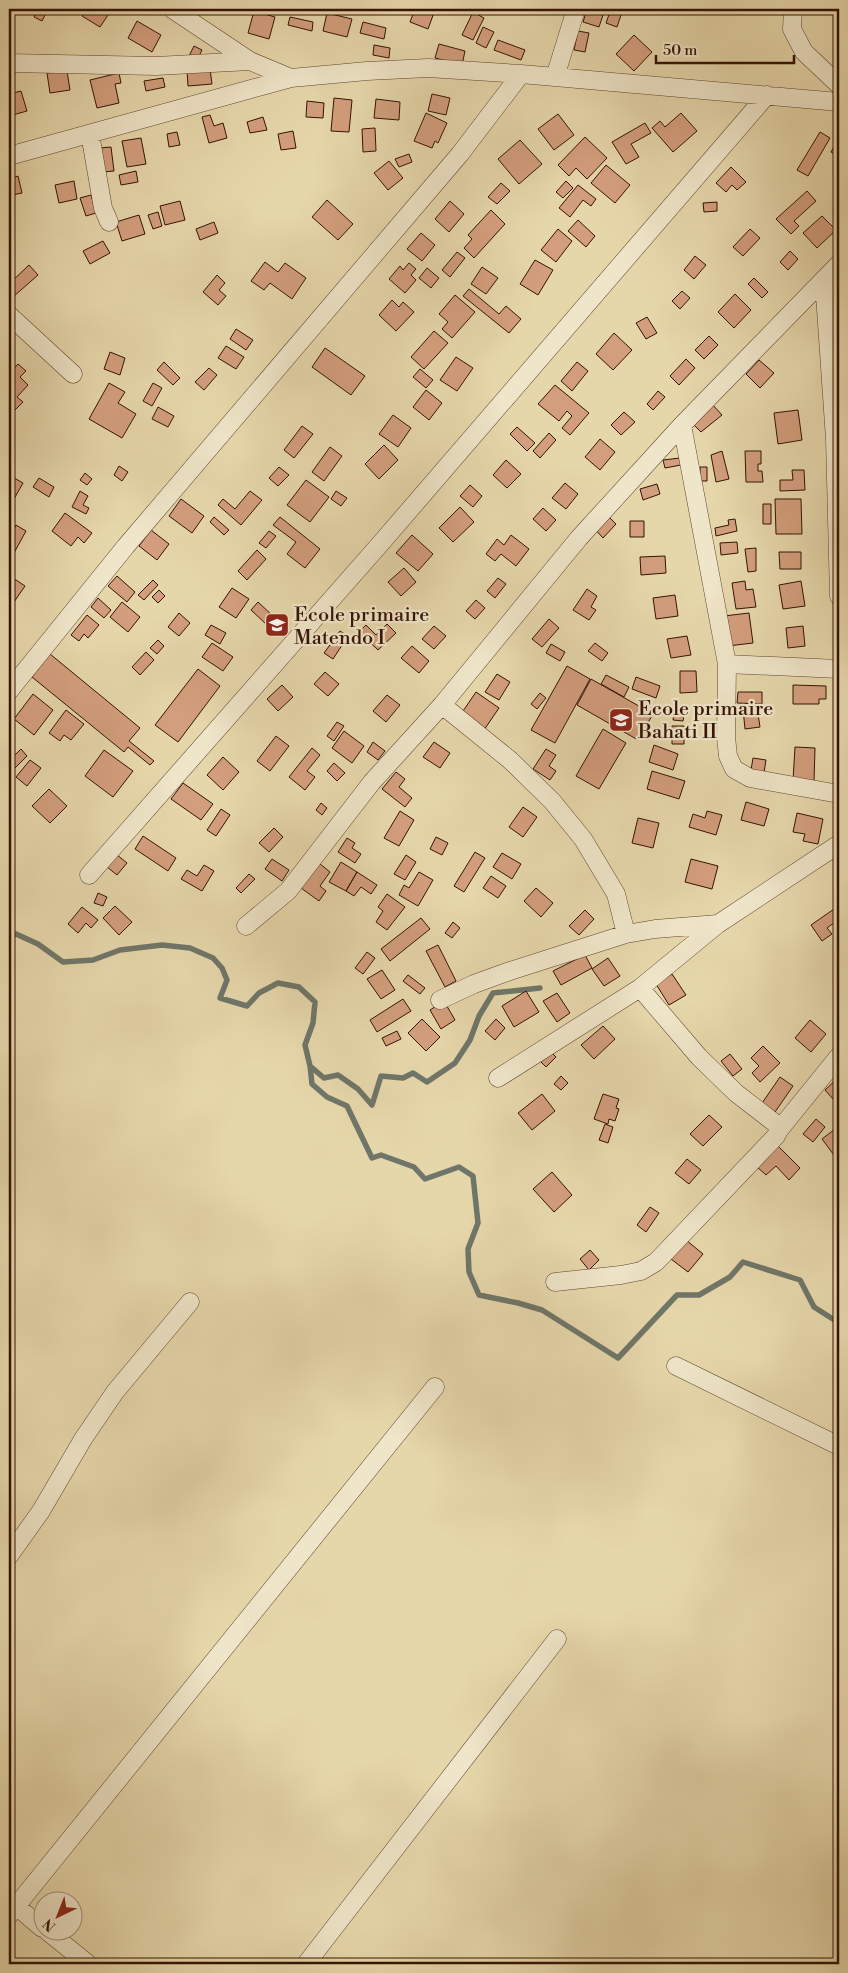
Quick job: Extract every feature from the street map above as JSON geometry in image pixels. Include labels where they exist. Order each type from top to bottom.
[{"type":"street","points":[[172,9],[250,61],[291,78]]},
{"type":"street","points":[[555,77],[576,9]]},
{"type":"street","points":[[793,9],[792,29],[804,52],[839,85]]},
{"type":"street","points":[[9,63],[156,66],[250,61]]},
{"type":"street","points":[[9,156],[291,78],[367,71],[428,68],[521,74],[839,102]]},
{"type":"street","points":[[9,692],[126,546],[460,154],[521,74]]},
{"type":"street","points":[[89,875],[381,543],[767,95]]},
{"type":"street","points":[[90,134],[103,208],[109,222]]},
{"type":"street","points":[[246,926],[288,891],[372,782],[442,705],[579,538],[682,425],[839,264]]},
{"type":"street","points":[[824,280],[835,439],[839,596]]},
{"type":"street","points":[[9,315],[73,374]]},
{"type":"street","points":[[682,425],[727,664],[726,737],[728,756],[734,769],[750,778],[839,794]]},
{"type":"street","points":[[727,664],[839,669]]},
{"type":"street","points":[[442,705],[510,760],[552,801],[583,839],[616,894],[626,934]]},
{"type":"street","points":[[498,1078],[640,988],[718,924],[839,844]]},
{"type":"street","points":[[440,1000],[474,984],[510,971],[626,934],[655,929],[718,924]]},
{"type":"street","points":[[640,988],[699,1057],[736,1093],[776,1124],[779,1130]]},
{"type":"street","points":[[555,1282],[628,1274],[641,1271],[656,1262],[776,1136],[839,1056]]},
{"type":"street","points":[[9,1556],[41,1511],[83,1439],[115,1392],[190,1302]]},
{"type":"street","points":[[676,1366],[839,1446]]},
{"type":"street","points":[[32,1921],[11,1907],[434,1387]]},
{"type":"street","points":[[306,1964],[558,1639]]},
{"type":"street","points":[[58,1940],[88,1964]]},
{"type":"building","points":[[38,9],[48,9],[42,21],[34,17]]},
{"type":"building","points":[[87,9],[112,9],[100,27],[82,16]]},
{"type":"building","points":[[415,9],[435,10],[428,29],[410,22]]},
{"type":"building","points":[[587,9],[605,9],[599,27],[583,22]]},
{"type":"building","points":[[611,9],[623,9],[617,27],[606,23]]},
{"type":"building","points":[[254,11],[275,17],[269,39],[248,33]]},
{"type":"building","points":[[473,12],[484,18],[473,40],[462,35]]},
{"type":"building","points":[[327,13],[352,19],[347,37],[323,31]]},
{"type":"building","points":[[290,17],[313,22],[312,31],[288,25]]},
{"type":"building","points":[[137,21],[161,35],[152,52],[128,38]]},
{"type":"building","points":[[363,22],[386,28],[384,39],[360,33]]},
{"type":"building","points":[[483,27],[494,32],[486,48],[476,43]]},
{"type":"building","points":[[578,31],[589,33],[585,52],[574,50]]},
{"type":"building","points":[[634,35],[652,52],[634,71],[616,54]]},
{"type":"building","points":[[498,40],[525,50],[521,60],[494,50]]},
{"type":"building","points":[[439,44],[465,51],[462,65],[435,58]]},
{"type":"building","points":[[374,45],[390,48],[389,58],[373,55]]},
{"type":"building","points":[[194,46],[202,50],[197,60],[189,56]]},
{"type":"building","points":[[210,69],[212,84],[188,86],[187,71]]},
{"type":"building","points":[[67,71],[70,90],[50,93],[47,73]]},
{"type":"building","points":[[119,73],[121,83],[115,84],[119,103],[97,108],[90,80]]},
{"type":"building","points":[[163,78],[165,87],[146,91],[144,81]]},
{"type":"building","points":[[21,91],[27,111],[9,116],[9,94]]},
{"type":"building","points":[[432,94],[450,98],[446,115],[428,111]]},
{"type":"building","points":[[334,98],[352,100],[349,132],[331,131]]},
{"type":"building","points":[[376,99],[400,102],[399,120],[374,118]]},
{"type":"building","points":[[307,101],[324,103],[323,118],[306,117]]},
{"type":"building","points":[[426,113],[447,123],[438,143],[435,141],[432,148],[414,141]]},
{"type":"building","points":[[681,113],[697,131],[673,152],[652,128],[660,121],[665,127]]},
{"type":"building","points":[[558,114],[574,135],[554,150],[538,129]]},
{"type":"building","points":[[210,115],[214,126],[223,123],[227,138],[209,143],[202,117]]},
{"type":"building","points":[[263,117],[267,130],[250,133],[247,122]]},
{"type":"building","points":[[645,123],[651,133],[631,144],[639,157],[626,164],[612,142]]},
{"type":"building","points":[[375,128],[376,151],[363,152],[362,129]]},
{"type":"building","points":[[293,131],[296,148],[281,150],[278,134]]},
{"type":"building","points":[[177,132],[180,145],[169,147],[167,134]]},
{"type":"building","points":[[820,132],[830,138],[808,176],[797,170]]},
{"type":"building","points":[[585,137],[607,158],[587,179],[576,168],[569,176],[558,165]]},
{"type":"building","points":[[141,138],[146,164],[127,167],[122,141]]},
{"type":"building","points":[[839,138],[839,157],[831,152]]},
{"type":"building","points":[[520,140],[542,164],[519,184],[498,159]]},
{"type":"building","points":[[111,147],[114,171],[102,172],[99,148]]},
{"type":"building","points":[[409,154],[412,162],[399,167],[395,159]]},
{"type":"building","points":[[389,161],[403,178],[388,190],[374,173]]},
{"type":"building","points":[[606,165],[630,185],[615,203],[591,183]]},
{"type":"building","points":[[731,167],[746,182],[737,190],[732,185],[726,192],[716,183]]},
{"type":"building","points":[[136,171],[138,182],[121,185],[119,175]]},
{"type":"building","points":[[18,176],[22,193],[12,195],[9,179]]},
{"type":"building","points":[[74,181],[77,199],[59,203],[55,185]]},
{"type":"building","points":[[566,181],[573,188],[563,198],[556,192]]},
{"type":"building","points":[[501,183],[510,191],[497,204],[488,197]]},
{"type":"building","points":[[578,185],[596,199],[591,206],[583,200],[570,217],[559,208]]},
{"type":"building","points":[[807,191],[816,201],[794,221],[799,226],[791,234],[776,219]]},
{"type":"building","points":[[91,195],[96,213],[86,216],[80,198]]},
{"type":"building","points":[[327,200],[353,224],[338,240],[312,217]]},
{"type":"building","points":[[180,201],[185,220],[165,225],[160,206]]},
{"type":"building","points":[[450,201],[464,214],[449,232],[435,219]]},
{"type":"building","points":[[717,202],[717,211],[704,212],[703,203]]},
{"type":"building","points":[[491,210],[505,224],[474,258],[464,248],[472,239],[468,235]]},
{"type":"building","points":[[158,212],[162,226],[153,229],[148,215]]},
{"type":"building","points":[[139,215],[145,234],[122,241],[116,222]]},
{"type":"building","points":[[822,216],[836,230],[817,248],[803,233]]},
{"type":"building","points":[[578,220],[595,236],[586,247],[568,231]]},
{"type":"building","points":[[214,222],[218,233],[200,240],[196,229]]},
{"type":"building","points":[[558,229],[572,241],[556,262],[541,250]]},
{"type":"building","points":[[750,229],[760,238],[743,256],[733,247]]},
{"type":"building","points":[[421,233],[435,245],[422,261],[407,249]]},
{"type":"building","points":[[103,241],[110,253],[90,264],[83,251]]},
{"type":"building","points":[[790,251],[798,259],[788,270],[780,262]]},
{"type":"building","points":[[457,252],[465,258],[450,277],[442,270]]},
{"type":"building","points":[[695,256],[706,265],[694,279],[684,270]]},
{"type":"building","points":[[535,260],[553,270],[538,295],[520,284]]},
{"type":"building","points":[[265,262],[278,272],[285,263],[306,278],[292,299],[270,283],[264,290],[251,281]]},
{"type":"building","points":[[409,263],[416,269],[411,275],[416,280],[405,293],[389,279],[400,266],[403,270]]},
{"type":"building","points":[[29,265],[38,275],[13,297],[9,293],[9,284]]},
{"type":"building","points":[[482,267],[498,278],[486,294],[471,284]]},
{"type":"building","points":[[427,268],[439,278],[431,288],[419,278]]},
{"type":"building","points":[[217,275],[225,283],[219,290],[226,296],[218,305],[203,292]]},
{"type":"building","points":[[754,278],[768,292],[762,298],[748,284]]},
{"type":"building","points":[[469,289],[499,314],[506,306],[521,319],[509,333],[463,296]]},
{"type":"building","points":[[682,291],[690,298],[680,309],[672,301]]},
{"type":"building","points":[[735,294],[751,310],[734,328],[718,312]]},
{"type":"building","points":[[455,295],[475,312],[452,338],[442,329],[448,322],[439,314]]},
{"type":"building","points":[[392,300],[399,307],[403,302],[414,312],[396,331],[379,315]]},
{"type":"building","points":[[647,317],[657,333],[646,339],[636,323]]},
{"type":"building","points":[[236,329],[253,340],[246,350],[230,339]]},
{"type":"building","points":[[434,331],[448,343],[424,369],[411,357]]},
{"type":"building","points":[[614,333],[632,350],[613,370],[596,354]]},
{"type":"building","points":[[709,336],[718,345],[704,359],[695,350]]},
{"type":"building","points":[[226,346],[244,357],[236,369],[218,358]]},
{"type":"building","points":[[325,348],[365,376],[351,395],[312,367]]},
{"type":"building","points":[[110,352],[125,358],[120,375],[104,369]]},
{"type":"building","points":[[456,357],[473,368],[457,391],[440,380]]},
{"type":"building","points":[[686,359],[695,368],[679,385],[670,376]]},
{"type":"building","points":[[759,360],[774,373],[760,388],[746,374]]},
{"type":"building","points":[[164,362],[180,378],[173,385],[157,370]]},
{"type":"building","points":[[577,362],[588,371],[572,391],[561,381]]},
{"type":"building","points":[[18,364],[26,371],[20,377],[28,385],[17,397],[23,402],[11,414],[9,411],[9,374]]},
{"type":"building","points":[[209,368],[217,375],[204,390],[195,382]]},
{"type":"building","points":[[420,369],[433,380],[426,388],[413,377]]},
{"type":"building","points":[[109,383],[125,392],[118,403],[136,414],[122,438],[89,419]]},
{"type":"building","points":[[153,383],[162,388],[152,406],[143,401]]},
{"type":"building","points":[[555,385],[589,413],[570,435],[562,428],[572,416],[567,411],[559,421],[538,404]]},
{"type":"building","points":[[426,390],[442,403],[429,420],[413,407]]},
{"type":"building","points":[[658,391],[665,397],[653,410],[647,404]]},
{"type":"building","points":[[711,403],[722,415],[701,432],[690,421]]},
{"type":"building","points":[[158,407],[174,416],[168,427],[152,419]]},
{"type":"building","points":[[798,410],[802,440],[778,444],[774,413]]},
{"type":"building","points":[[624,412],[635,422],[621,435],[611,425]]},
{"type":"building","points":[[393,415],[411,428],[398,447],[379,434]]},
{"type":"building","points":[[302,426],[313,434],[294,458],[284,450]]},
{"type":"building","points":[[517,427],[535,443],[527,451],[510,434]]},
{"type":"building","points":[[549,433],[556,440],[540,458],[533,451]]},
{"type":"building","points":[[600,439],[615,452],[600,470],[585,457]]},
{"type":"building","points":[[384,445],[398,460],[379,479],[365,464]]},
{"type":"building","points":[[330,447],[342,456],[324,481],[312,472]]},
{"type":"building","points":[[722,451],[729,479],[716,482],[711,455]]},
{"type":"building","points":[[745,451],[761,451],[761,464],[758,464],[758,471],[762,471],[763,482],[746,482]]},
{"type":"building","points":[[680,458],[681,465],[665,468],[663,460]]},
{"type":"building","points":[[506,460],[521,474],[507,488],[493,475]]},
{"type":"building","points":[[119,466],[128,472],[122,481],[114,475]]},
{"type":"building","points":[[279,467],[289,475],[278,486],[269,478]]},
{"type":"building","points":[[700,467],[707,467],[707,481],[700,481]]},
{"type":"building","points":[[792,470],[804,470],[805,490],[780,491],[780,480],[793,480]]},
{"type":"building","points":[[85,473],[92,479],[87,485],[80,480]]},
{"type":"building","points":[[9,475],[23,483],[10,506],[9,505]]},
{"type":"building","points":[[39,478],[54,487],[49,497],[33,487]]},
{"type":"building","points":[[306,480],[329,497],[310,522],[287,505]]},
{"type":"building","points":[[565,483],[578,494],[566,509],[552,498]]},
{"type":"building","points":[[657,484],[660,494],[643,500],[640,489]]},
{"type":"building","points":[[470,485],[482,496],[473,507],[460,496]]},
{"type":"building","points":[[80,491],[88,496],[83,505],[89,508],[86,514],[72,507]]},
{"type":"building","points":[[250,491],[262,500],[241,525],[218,505],[223,499],[235,509]]},
{"type":"building","points":[[336,491],[347,498],[341,506],[331,499]]},
{"type":"building","points":[[181,499],[204,516],[192,533],[169,516]]},
{"type":"building","points":[[775,499],[801,499],[802,534],[776,534]]},
{"type":"building","points":[[763,504],[771,504],[771,524],[763,524]]},
{"type":"building","points":[[460,507],[474,522],[453,542],[439,528]]},
{"type":"building","points":[[543,508],[556,520],[546,531],[533,519]]},
{"type":"building","points":[[65,513],[92,533],[84,543],[78,537],[71,546],[52,531]]},
{"type":"building","points":[[607,515],[616,524],[603,538],[594,528]]},
{"type":"building","points":[[214,517],[229,530],[224,535],[210,522]]},
{"type":"building","points":[[280,517],[320,549],[305,568],[287,554],[296,542],[273,525]]},
{"type":"building","points":[[735,519],[737,531],[716,536],[715,528],[729,525],[728,520]]},
{"type":"building","points":[[630,521],[644,521],[644,537],[630,537]]},
{"type":"building","points":[[16,525],[26,531],[9,562],[9,539]]},
{"type":"building","points":[[151,530],[169,544],[157,560],[139,546]]},
{"type":"building","points":[[269,531],[276,536],[266,548],[259,543]]},
{"type":"building","points":[[412,535],[433,554],[418,571],[396,553]]},
{"type":"building","points":[[511,535],[529,549],[516,566],[501,554],[495,561],[486,554],[497,539],[504,545]]},
{"type":"building","points":[[737,542],[738,553],[721,555],[720,543]]},
{"type":"building","points":[[756,548],[756,571],[748,572],[745,549]]},
{"type":"building","points":[[257,550],[266,559],[247,580],[238,571]]},
{"type":"building","points":[[779,552],[801,552],[801,569],[780,569]]},
{"type":"building","points":[[665,556],[666,573],[641,575],[640,557]]},
{"type":"building","points":[[404,568],[416,582],[401,596],[388,582]]},
{"type":"building","points":[[117,576],[135,592],[127,602],[108,586]]},
{"type":"building","points":[[13,578],[25,586],[14,602],[9,599],[9,585]]},
{"type":"building","points":[[498,578],[506,584],[495,598],[487,591]]},
{"type":"building","points":[[153,580],[158,585],[144,600],[138,595]]},
{"type":"building","points":[[745,581],[746,590],[753,589],[756,607],[736,609],[732,583]]},
{"type":"building","points":[[801,581],[805,606],[783,609],[779,585]]},
{"type":"building","points":[[232,588],[249,599],[236,618],[219,607]]},
{"type":"building","points":[[587,589],[597,596],[591,607],[596,610],[589,620],[573,610]]},
{"type":"building","points":[[159,590],[165,596],[158,603],[152,597]]},
{"type":"building","points":[[675,595],[678,616],[656,619],[653,598]]},
{"type":"building","points":[[98,598],[111,610],[104,618],[91,607]]},
{"type":"building","points":[[476,600],[485,608],[475,619],[466,611]]},
{"type":"building","points":[[122,602],[140,617],[128,632],[110,617]]},
{"type":"building","points":[[258,602],[274,617],[267,625],[251,610]]},
{"type":"building","points":[[179,613],[190,623],[179,636],[168,627]]},
{"type":"building","points":[[749,613],[753,643],[728,646],[724,616]]},
{"type":"building","points":[[87,615],[99,625],[88,638],[84,634],[79,641],[71,635]]},
{"type":"building","points":[[549,619],[559,628],[542,647],[532,639]]},
{"type":"building","points":[[387,624],[396,633],[378,650],[359,632],[366,625],[376,635]]},
{"type":"building","points":[[211,625],[226,633],[220,644],[205,635]]},
{"type":"building","points":[[434,626],[446,636],[434,649],[422,639]]},
{"type":"building","points":[[803,626],[805,646],[788,648],[786,628]]},
{"type":"building","points":[[340,631],[348,636],[333,659],[324,653]]},
{"type":"building","points":[[687,636],[691,655],[671,658],[667,639]]},
{"type":"building","points":[[158,640],[164,646],[157,654],[150,648]]},
{"type":"building","points":[[212,643],[233,657],[223,671],[202,657]]},
{"type":"building","points":[[595,643],[608,653],[602,661],[588,651]]},
{"type":"building","points":[[551,644],[565,652],[560,661],[546,653]]},
{"type":"building","points":[[412,646],[429,661],[419,673],[401,658]]},
{"type":"building","points":[[146,652],[154,660],[140,675],[132,667]]},
{"type":"building","points":[[50,654],[140,728],[129,741],[154,761],[150,765],[128,747],[124,752],[32,677]]},
{"type":"building","points":[[567,666],[590,679],[555,743],[531,730]]},
{"type":"building","points":[[198,669],[220,686],[178,742],[155,725]]},
{"type":"building","points":[[680,671],[696,671],[697,692],[680,693]]},
{"type":"building","points":[[325,672],[339,684],[328,696],[314,684]]},
{"type":"building","points":[[497,674],[510,682],[499,700],[485,692]]},
{"type":"building","points":[[606,675],[629,687],[624,697],[601,684]]},
{"type":"building","points":[[636,677],[660,686],[656,698],[632,689]]},
{"type":"building","points":[[591,679],[653,714],[638,740],[577,705]]},
{"type":"building","points":[[282,685],[293,697],[278,711],[267,699]]},
{"type":"building","points":[[793,685],[826,686],[826,699],[819,699],[819,704],[793,704]]},
{"type":"building","points":[[476,692],[499,708],[484,730],[461,714]]},
{"type":"building","points":[[738,692],[762,692],[762,704],[737,703]]},
{"type":"building","points":[[540,693],[546,698],[537,709],[531,704]]},
{"type":"building","points":[[33,694],[53,710],[34,735],[14,719]]},
{"type":"building","points":[[387,695],[400,705],[386,722],[373,711]]},
{"type":"building","points":[[675,707],[685,709],[683,721],[673,720]]},
{"type":"building","points":[[757,707],[760,727],[745,729],[743,709]]},
{"type":"building","points":[[66,710],[84,724],[71,740],[64,735],[60,741],[49,733]]},
{"type":"building","points":[[337,722],[344,726],[334,741],[327,736]]},
{"type":"building","points":[[672,726],[684,726],[684,744],[672,744]]},
{"type":"building","points":[[603,729],[626,743],[599,789],[576,776]]},
{"type":"building","points":[[344,731],[364,746],[352,763],[332,748]]},
{"type":"building","points":[[276,736],[289,746],[270,771],[257,761]]},
{"type":"building","points":[[373,742],[385,751],[378,760],[367,752]]},
{"type":"building","points":[[434,742],[450,753],[440,768],[423,757]]},
{"type":"building","points":[[654,745],[678,754],[673,770],[649,762]]},
{"type":"building","points":[[795,747],[815,748],[814,782],[793,781]]},
{"type":"building","points":[[312,748],[320,755],[307,771],[315,777],[305,790],[289,777]]},
{"type":"building","points":[[21,749],[27,756],[9,774],[9,761]]},
{"type":"building","points":[[546,749],[556,755],[549,766],[556,771],[550,780],[533,769]]},
{"type":"building","points":[[104,750],[133,771],[113,797],[85,776]]},
{"type":"building","points":[[223,757],[239,772],[223,790],[207,775]]},
{"type":"building","points":[[753,758],[766,760],[763,779],[750,776]]},
{"type":"building","points":[[30,760],[41,768],[27,786],[16,777]]},
{"type":"building","points":[[334,763],[345,773],[337,781],[327,771]]},
{"type":"building","points":[[652,771],[685,781],[679,799],[647,789]]},
{"type":"building","points":[[396,772],[405,779],[399,787],[412,798],[405,807],[382,789]]},
{"type":"building","points":[[183,783],[213,804],[201,820],[171,799]]},
{"type":"building","points":[[49,789],[67,806],[50,823],[32,806]]},
{"type":"building","points":[[746,802],[769,809],[764,826],[741,820]]},
{"type":"building","points":[[321,803],[327,808],[322,815],[316,810]]},
{"type":"building","points":[[523,807],[537,817],[523,837],[509,827]]},
{"type":"building","points":[[221,809],[230,815],[216,836],[207,830]]},
{"type":"building","points":[[400,811],[414,820],[399,846],[384,838]]},
{"type":"building","points":[[707,811],[722,815],[716,835],[689,827],[693,814],[705,818]]},
{"type":"building","points":[[797,813],[823,819],[818,844],[803,841],[805,834],[793,832]]},
{"type":"building","points":[[638,818],[659,823],[653,848],[632,843]]},
{"type":"building","points":[[274,828],[283,837],[269,852],[259,843]]},
{"type":"building","points":[[143,836],[176,858],[168,871],[135,849]]},
{"type":"building","points":[[436,837],[448,843],[442,855],[430,849]]},
{"type":"building","points":[[347,838],[355,843],[352,848],[361,854],[355,863],[338,852]]},
{"type":"building","points":[[475,852],[485,858],[464,892],[454,886]]},
{"type":"building","points":[[502,853],[521,864],[512,879],[493,867]]},
{"type":"building","points":[[116,854],[127,863],[117,875],[107,867]]},
{"type":"building","points":[[406,855],[416,862],[405,880],[394,874]]},
{"type":"building","points":[[272,859],[289,870],[282,881],[265,869]]},
{"type":"building","points":[[691,859],[718,866],[712,889],[685,882]]},
{"type":"building","points":[[341,862],[357,872],[346,891],[329,882]]},
{"type":"building","points":[[319,863],[330,872],[320,886],[326,891],[319,901],[301,888]]},
{"type":"building","points":[[204,865],[214,871],[202,891],[181,879],[187,870],[197,876]]},
{"type":"building","points":[[357,872],[377,885],[371,894],[361,887],[354,896],[346,891]]},
{"type":"building","points":[[419,872],[433,880],[418,906],[399,895],[404,885],[409,888]]},
{"type":"building","points":[[249,874],[255,879],[241,893],[236,888]]},
{"type":"building","points":[[491,876],[506,886],[498,898],[483,888]]},
{"type":"building","points":[[536,888],[553,903],[541,917],[524,901]]},
{"type":"building","points":[[98,893],[107,897],[103,906],[94,903]]},
{"type":"building","points":[[387,894],[405,907],[387,930],[376,922],[383,911],[378,907]]},
{"type":"building","points":[[115,906],[132,922],[119,935],[103,918]]},
{"type":"building","points":[[82,907],[98,920],[91,928],[86,923],[78,933],[68,924]]},
{"type":"building","points":[[837,907],[839,919],[827,928],[832,934],[822,941],[811,925]]},
{"type":"building","points":[[585,910],[594,919],[579,935],[569,926]]},
{"type":"building","points":[[421,918],[430,929],[390,961],[381,949]]},
{"type":"building","points":[[453,922],[460,928],[452,938],[445,933]]},
{"type":"building","points":[[438,945],[456,981],[445,987],[426,951]]},
{"type":"building","points":[[367,952],[375,958],[363,974],[355,968]]},
{"type":"building","points":[[585,955],[592,968],[561,985],[553,971]]},
{"type":"building","points":[[608,958],[620,976],[604,986],[592,969]]},
{"type":"building","points":[[382,970],[395,990],[381,999],[367,979]]},
{"type":"building","points":[[672,974],[686,995],[669,1005],[656,984]]},
{"type":"building","points":[[408,975],[425,988],[420,994],[403,981]]},
{"type":"building","points":[[526,991],[539,1012],[514,1027],[502,1006]]},
{"type":"building","points":[[557,993],[570,1013],[557,1022],[543,1001]]},
{"type":"building","points":[[403,999],[411,1011],[377,1032],[370,1020]]},
{"type":"building","points":[[444,1001],[455,1020],[441,1029],[430,1010]]},
{"type":"building","points":[[422,1019],[440,1037],[426,1051],[408,1033]]},
{"type":"building","points":[[496,1019],[505,1028],[495,1040],[485,1031]]},
{"type":"building","points":[[810,1020],[826,1034],[811,1052],[795,1038]]},
{"type":"building","points":[[603,1026],[615,1039],[594,1059],[581,1045]]},
{"type":"building","points":[[397,1031],[401,1039],[386,1046],[382,1038]]},
{"type":"building","points":[[763,1046],[780,1063],[760,1082],[752,1073],[759,1066],[751,1058]]},
{"type":"building","points":[[548,1049],[556,1057],[546,1067],[538,1059]]},
{"type":"building","points":[[730,1054],[742,1069],[733,1076],[721,1061]]},
{"type":"building","points":[[561,1076],[568,1083],[561,1090],[554,1084]]},
{"type":"building","points":[[780,1077],[793,1086],[773,1115],[760,1106]]},
{"type":"building","points":[[839,1077],[839,1094],[833,1099],[825,1090]]},
{"type":"building","points":[[542,1094],[555,1111],[532,1130],[518,1113]]},
{"type":"building","points":[[603,1094],[619,1099],[616,1108],[619,1109],[615,1121],[609,1119],[608,1124],[594,1119]]},
{"type":"building","points":[[709,1115],[722,1127],[703,1146],[690,1134]]},
{"type":"building","points":[[816,1119],[825,1127],[813,1142],[803,1134]]},
{"type":"building","points":[[605,1124],[613,1127],[608,1143],[599,1140]]},
{"type":"building","points":[[839,1126],[839,1162],[822,1139]]},
{"type":"building","points":[[778,1146],[800,1168],[789,1180],[776,1166],[766,1175],[757,1167]]},
{"type":"building","points":[[687,1159],[701,1170],[689,1184],[675,1173]]},
{"type":"building","points":[[552,1172],[572,1195],[554,1212],[533,1189]]},
{"type":"building","points":[[650,1207],[659,1213],[646,1232],[637,1225]]},
{"type":"building","points":[[686,1240],[703,1254],[688,1272],[671,1259]]},
{"type":"building","points":[[590,1250],[599,1260],[589,1270],[580,1259]]},
{"type":"waterway","points":[[9,937],[16,934],[38,944],[63,962],[93,960],[120,950],[162,945],[190,948],[213,958],[222,968],[227,980],[220,998],[247,1006],[259,993],[278,983],[299,987],[315,1002],[313,1023],[305,1045],[310,1066],[324,1078],[338,1075],[358,1089],[372,1105],[381,1076],[403,1078],[413,1073],[427,1082],[455,1063],[470,1040],[479,1016],[493,993],[540,988]]},
{"type":"waterway","points":[[310,1066],[312,1084],[327,1097],[347,1106],[372,1158],[381,1155],[414,1167],[425,1179],[459,1167],[473,1176],[478,1223],[468,1249],[469,1272],[479,1295],[542,1310],[618,1358],[677,1295],[699,1295],[730,1277],[743,1262],[800,1280],[814,1307],[836,1321],[839,1326]]},
{"type":"place","name":"Ecole primaire Matendo I","points":[[277,625]]},
{"type":"place","name":"Ecole primaire Bahati II","points":[[621,720]]}]
